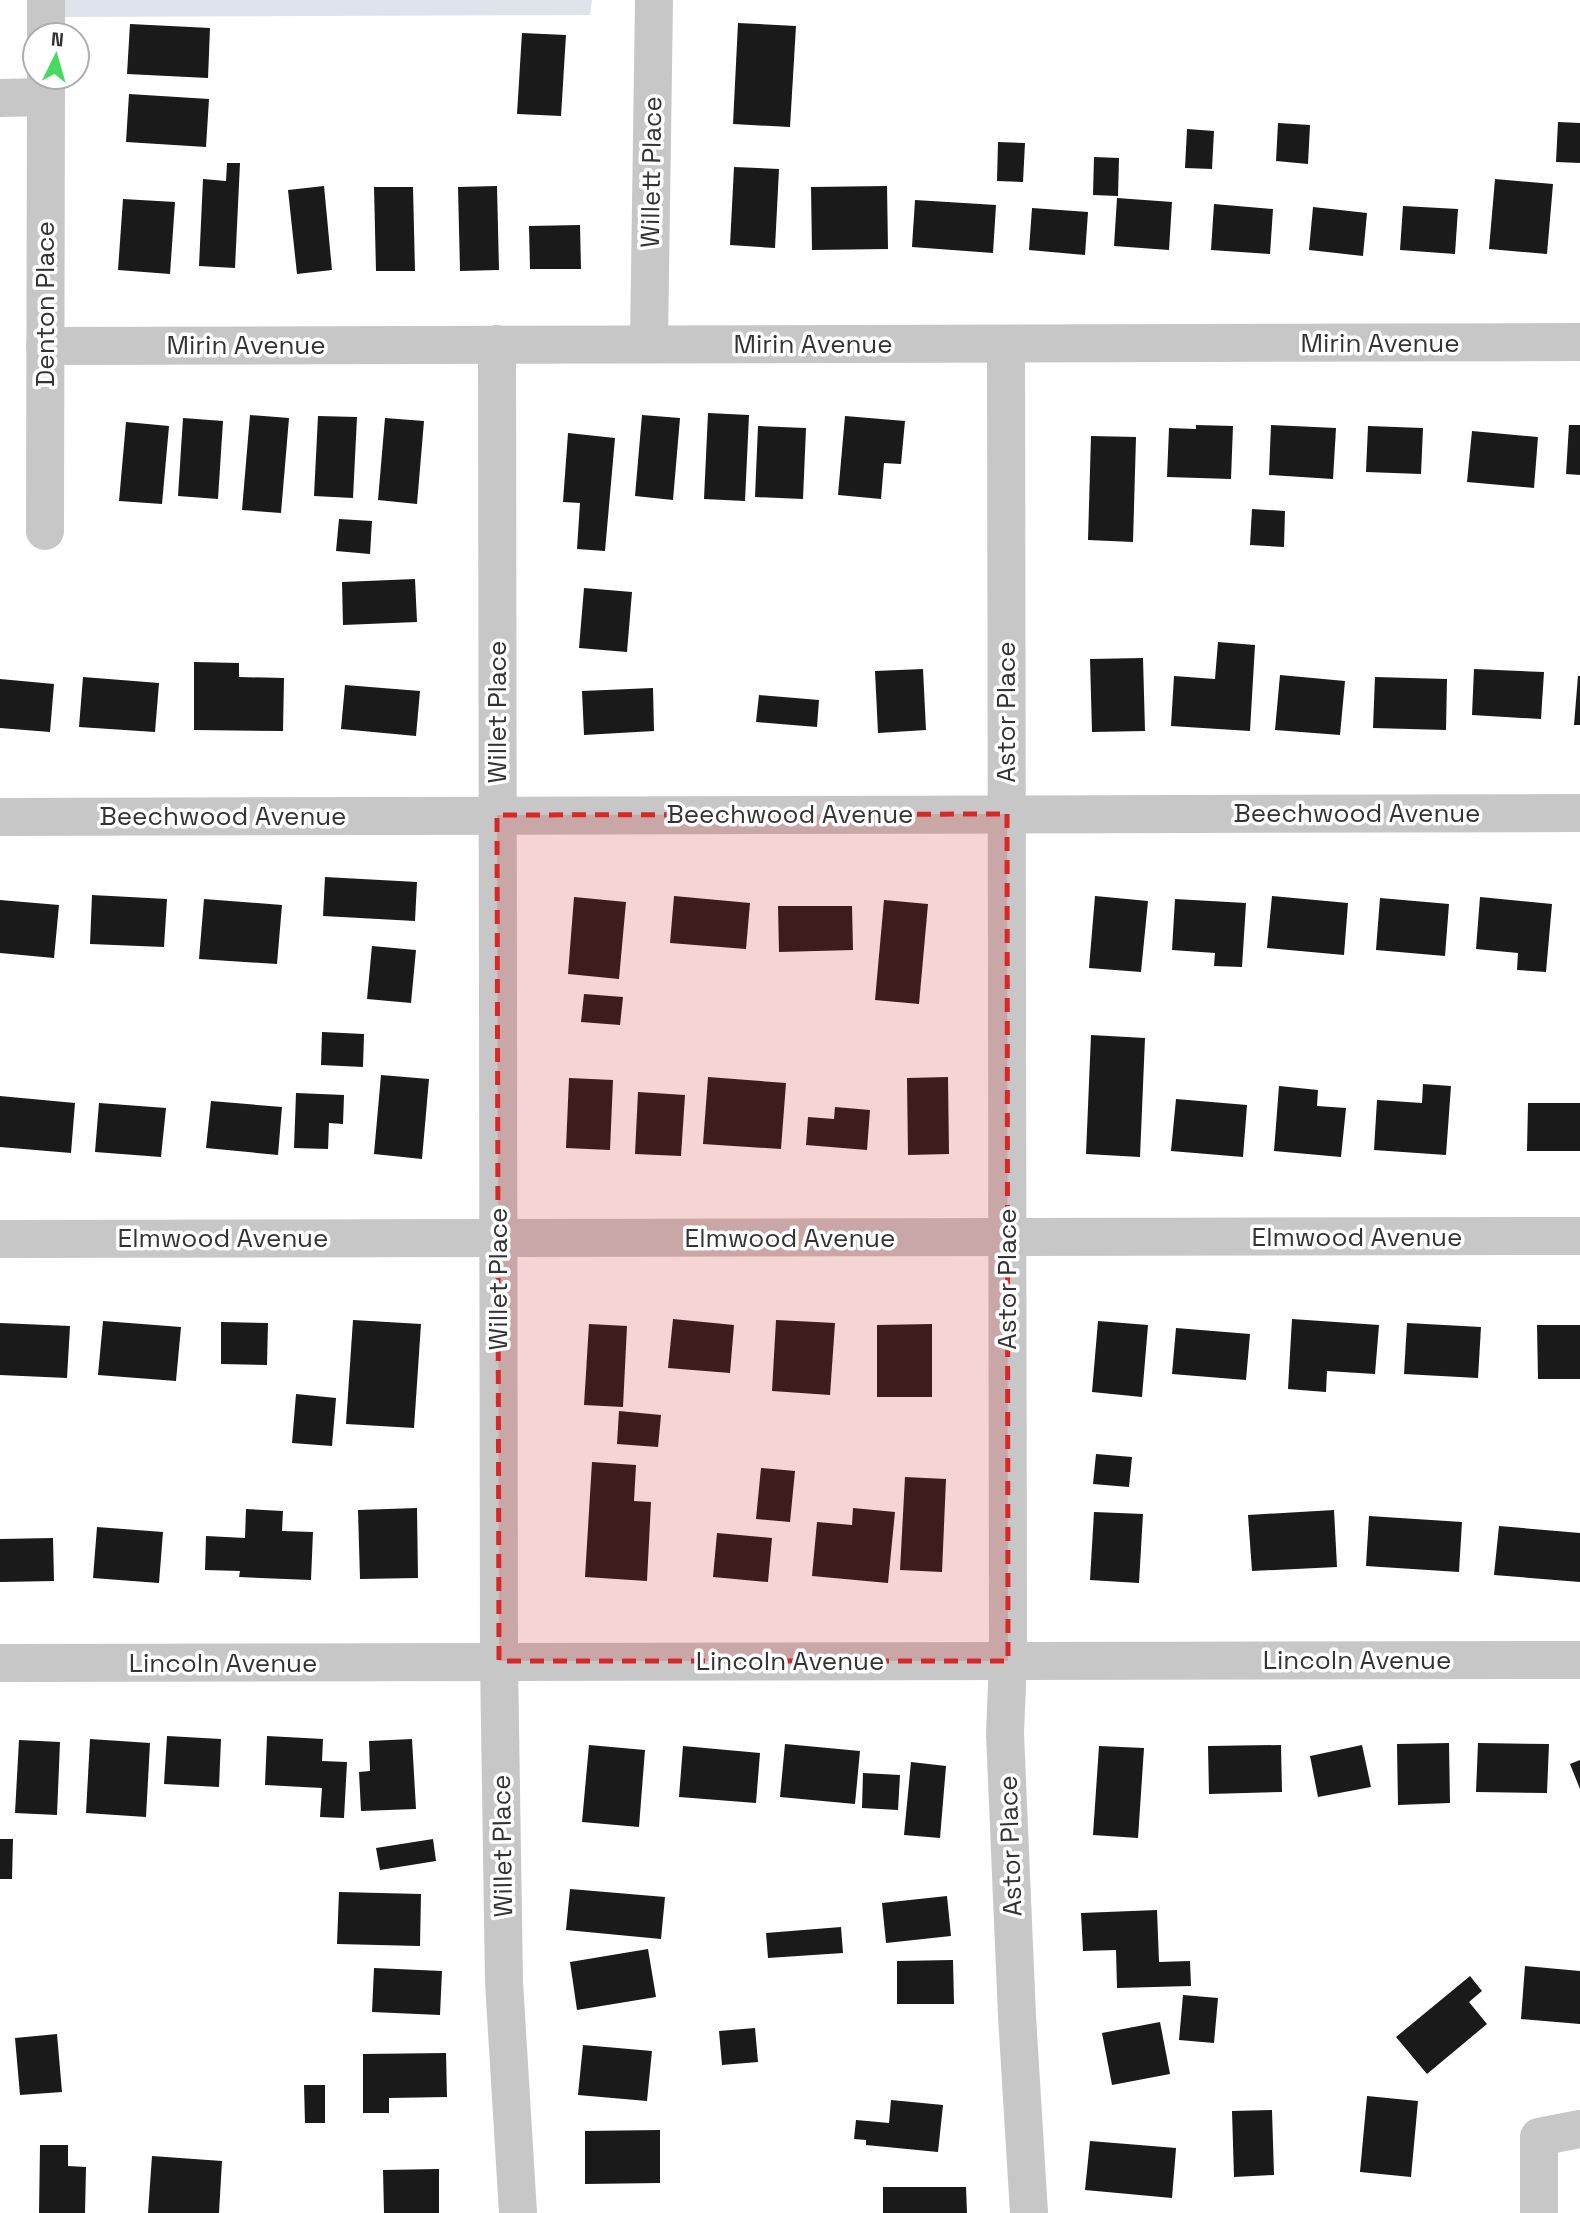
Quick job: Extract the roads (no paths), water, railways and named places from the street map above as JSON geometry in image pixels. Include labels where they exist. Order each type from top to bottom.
[{"type":"street","points":[[46,0],[46,21]]},
{"type":"street","name":"Willett Place","points":[[649,343],[654,0]]},
{"type":"street","points":[[0,98],[29,91]]},
{"type":"street","name":"Denton Place","points":[[45,531],[46,91]]},
{"type":"street","name":"Mirin Avenue","points":[[45,346],[1580,342]]},
{"type":"street","name":"Willet Place","points":[[497,344],[499,1661],[503,1982],[518,2213]]},
{"type":"street","name":"Astor Place","points":[[1006,344],[1008,1661],[1005,1733],[1017,2016],[1029,2213]]},
{"type":"street","name":"Beechwood Avenue","points":[[0,817],[1580,813]]},
{"type":"street","name":"Elmwood Avenue","points":[[0,1238],[1580,1236]]},
{"type":"street","name":"Lincoln Avenue","points":[[0,1663],[1580,1660]]},
{"type":"street","points":[[1539,2210],[1539,2137],[1580,2129]]}]
